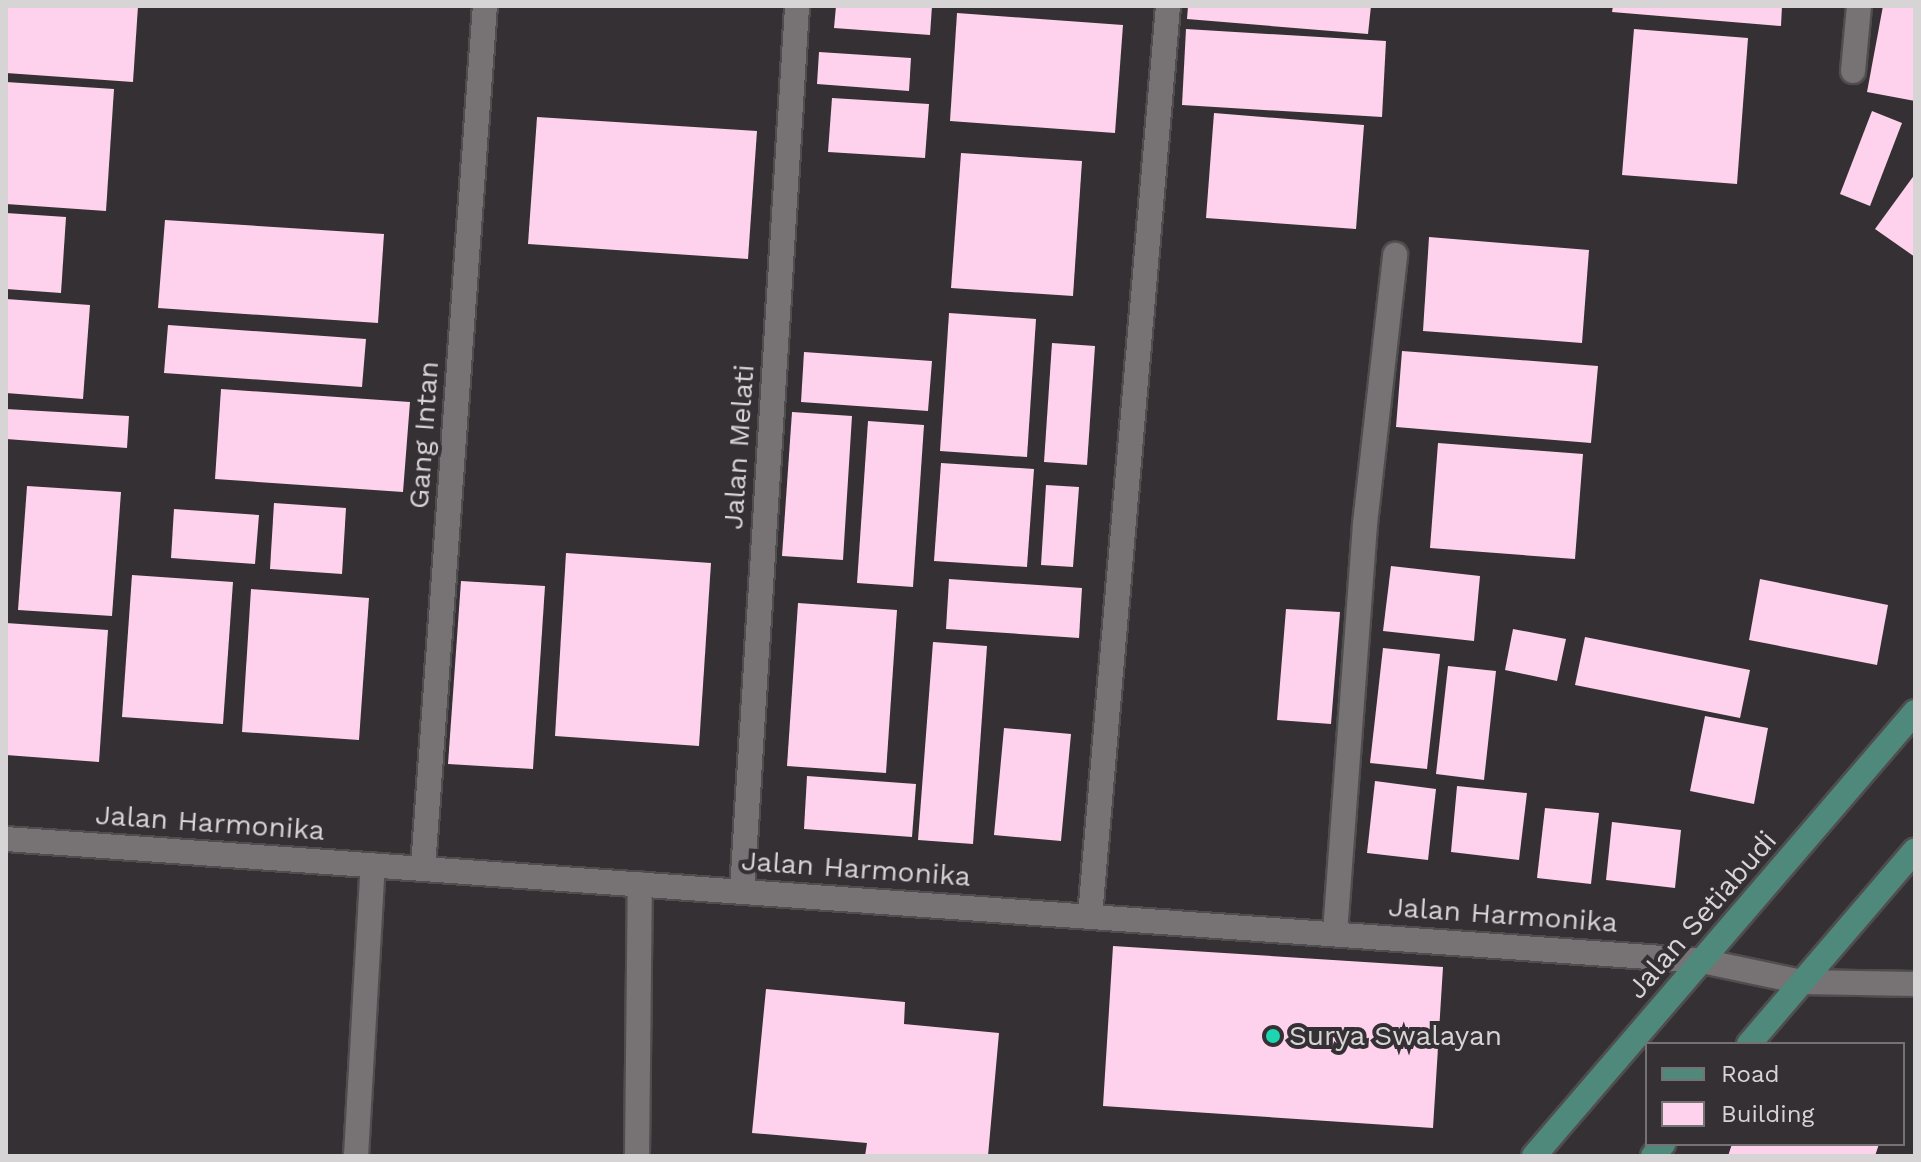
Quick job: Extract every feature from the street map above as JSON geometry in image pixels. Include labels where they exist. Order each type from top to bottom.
[{"type":"main road","name":"Jalan Setiabudi","points":[[1534,1156],[1915,712]]},
{"type":"main road","points":[[1751,1042],[1915,850]]},
{"type":"street","name":"Gang Intan","points":[[423,868],[485,6]]},
{"type":"street","name":"Jalan Melati","points":[[742,891],[797,6]]},
{"type":"street","points":[[1090,916],[1168,6]]},
{"type":"street","points":[[1853,71],[1859,6]]},
{"type":"street","points":[[1335,933],[1365,524],[1395,255]]},
{"type":"street","name":"Jalan Harmonika","points":[[6,839],[1335,933],[1702,961],[1802,982],[1915,984]]},
{"type":"street","points":[[356,1156],[373,865]]},
{"type":"street","points":[[637,1156],[640,884]]},
{"type":"building","points":[[6,6],[138,6],[133,82],[6,73]]},
{"type":"building","points":[[836,6],[932,6],[930,35],[834,28]]},
{"type":"building","points":[[1188,6],[1371,6],[1368,34],[1187,19]]},
{"type":"building","points":[[1613,6],[1782,6],[1781,26],[1612,12]]},
{"type":"building","points":[[1883,6],[1915,6],[1915,101],[1867,92]]},
{"type":"building","points":[[957,13],[1123,25],[1115,133],[950,121]]},
{"type":"building","points":[[1186,29],[1386,41],[1382,117],[1182,105]]},
{"type":"building","points":[[1634,29],[1748,38],[1737,184],[1622,175]]},
{"type":"building","points":[[819,52],[911,58],[909,91],[817,84]]},
{"type":"building","points":[[6,82],[114,89],[106,211],[6,204]]},
{"type":"building","points":[[832,98],[929,104],[925,158],[828,152]]},
{"type":"building","points":[[1872,111],[1902,123],[1870,206],[1840,194]]},
{"type":"building","points":[[1214,113],[1364,125],[1356,229],[1206,218]]},
{"type":"building","points":[[537,117],[757,131],[748,259],[528,244]]},
{"type":"building","points":[[961,153],[1082,161],[1073,296],[951,288]]},
{"type":"building","points":[[1915,174],[1915,257],[1875,229]]},
{"type":"building","points":[[6,213],[66,217],[61,293],[6,289]]},
{"type":"building","points":[[165,220],[384,234],[378,323],[158,308]]},
{"type":"building","points":[[1429,237],[1589,250],[1582,343],[1423,331]]},
{"type":"building","points":[[6,299],[90,305],[83,399],[6,393]]},
{"type":"building","points":[[949,313],[1036,319],[1027,457],[940,451]]},
{"type":"building","points":[[168,325],[366,339],[362,387],[164,373]]},
{"type":"building","points":[[1052,343],[1095,346],[1087,465],[1044,462]]},
{"type":"building","points":[[1402,351],[1598,366],[1591,443],[1396,427]]},
{"type":"building","points":[[804,352],[932,361],[928,411],[801,402]]},
{"type":"building","points":[[221,389],[410,402],[403,492],[215,479]]},
{"type":"building","points":[[6,409],[129,416],[127,448],[6,439]]},
{"type":"building","points":[[792,412],[852,416],[843,560],[782,556]]},
{"type":"building","points":[[868,421],[924,425],[913,587],[857,583]]},
{"type":"building","points":[[1438,443],[1583,454],[1575,559],[1430,548]]},
{"type":"building","points":[[941,463],[1034,469],[1027,567],[934,561]]},
{"type":"building","points":[[1046,485],[1079,487],[1073,567],[1041,565]]},
{"type":"building","points":[[27,486],[121,492],[112,616],[18,610]]},
{"type":"building","points":[[274,503],[346,508],[342,574],[270,569]]},
{"type":"building","points":[[174,509],[259,515],[255,564],[171,558]]},
{"type":"building","points":[[566,553],[711,563],[699,746],[555,736]]},
{"type":"building","points":[[1391,566],[1480,576],[1474,641],[1383,631]]},
{"type":"building","points":[[132,575],[233,582],[223,724],[122,717]]},
{"type":"building","points":[[949,579],[1082,588],[1079,638],[946,629]]},
{"type":"building","points":[[1760,579],[1888,605],[1877,665],[1749,640]]},
{"type":"building","points":[[461,581],[545,586],[533,769],[448,764]]},
{"type":"building","points":[[251,589],[369,598],[359,740],[242,732]]},
{"type":"building","points":[[798,603],[897,610],[886,773],[787,766]]},
{"type":"building","points":[[1286,609],[1340,612],[1331,724],[1277,720]]},
{"type":"building","points":[[6,623],[108,630],[99,762],[6,755]]},
{"type":"building","points":[[1513,629],[1566,639],[1557,681],[1505,670]]},
{"type":"building","points":[[1585,637],[1750,670],[1740,718],[1575,685]]},
{"type":"building","points":[[933,642],[987,646],[973,844],[918,840]]},
{"type":"building","points":[[1383,648],[1440,654],[1427,769],[1370,763]]},
{"type":"building","points":[[1448,666],[1496,671],[1484,780],[1436,774]]},
{"type":"building","points":[[1705,716],[1768,728],[1754,804],[1690,791]]},
{"type":"building","points":[[1004,728],[1071,734],[1061,841],[994,835]]},
{"type":"building","points":[[807,776],[916,784],[912,837],[804,829]]},
{"type":"building","points":[[1375,781],[1436,789],[1428,860],[1367,853]]},
{"type":"building","points":[[1457,786],[1527,793],[1519,860],[1451,852]]},
{"type":"building","points":[[1545,808],[1599,813],[1591,884],[1537,878]]},
{"type":"building","points":[[1612,822],[1681,830],[1675,888],[1606,880]]},
{"type":"building","name":"Surya Swalayan","points":[[1113,946],[1443,967],[1433,1128],[1103,1106]]},
{"type":"building","points":[[766,989],[905,1002],[904,1024],[999,1033],[988,1156],[865,1156],[867,1143],[752,1133]]},
{"type":"building","points":[[1731,1146],[1878,1146],[1875,1156],[1728,1156]]},
{"type":"place","name":"Surya Swalayan","points":[[1273,1036]]}]
